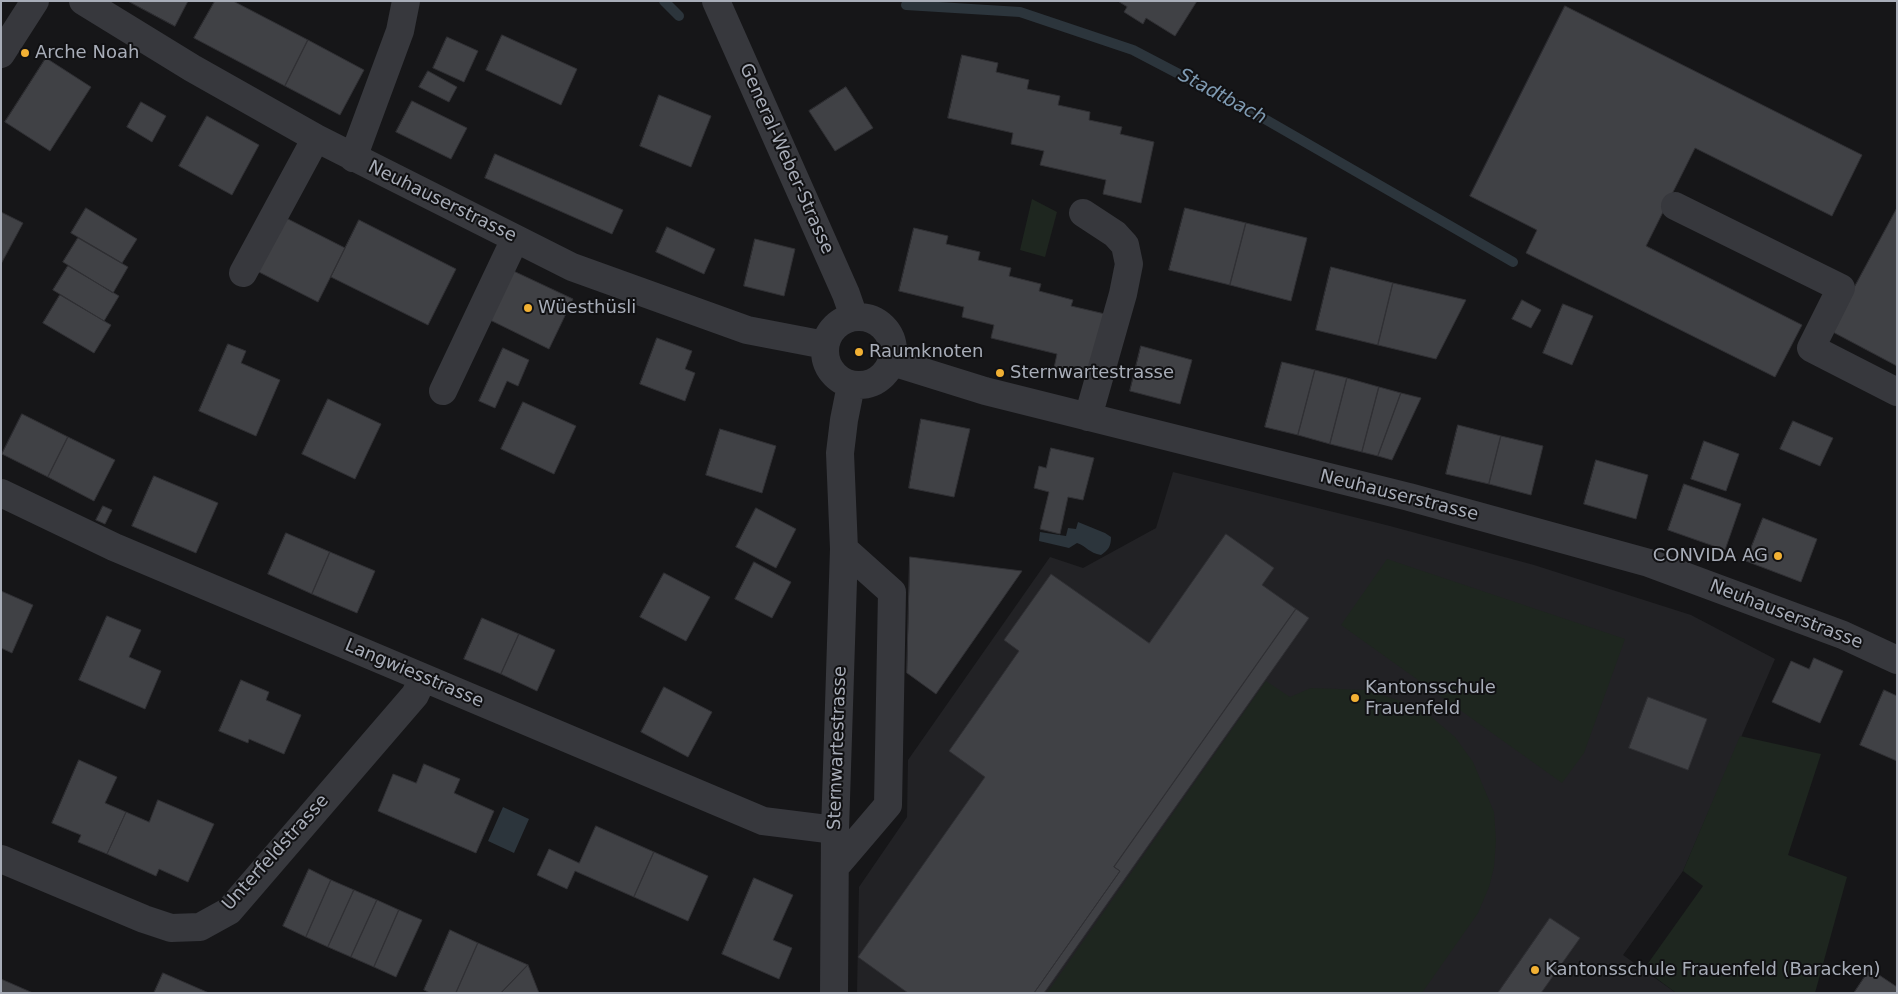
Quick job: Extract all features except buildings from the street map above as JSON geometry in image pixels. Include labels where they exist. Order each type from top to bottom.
[{"type":"street","points":[[1,54],[35,1]]},
{"type":"street","name":"Neuhauserstrasse","points":[[83,1],[192,68],[316,138],[572,267],[747,330],[825,345]]},
{"type":"street","points":[[353,158],[400,31],[406,1]]},
{"type":"street","name":"General-Weber-Strasse","points":[[716,1],[846,294],[854,317]]},
{"type":"street","points":[[243,273],[316,138]]},
{"type":"street","points":[[1675,206],[1840,288],[1811,348],[1897,392]]},
{"type":"street","points":[[1083,213],[1115,234],[1125,245],[1129,264],[1123,294],[1088,417]]},
{"type":"street","points":[[443,391],[514,239]]},
{"type":"street","points":[[854,317],[866,317],[885,329],[891,339],[894,350],[892,362],[886,373],[876,382],[864,386],[851,385],[839,379],[830,370],[825,358],[825,345],[828,335],[835,326],[844,320],[854,317]]},
{"type":"street","name":"Neuhauserstrasse","points":[[892,362],[985,390],[1410,497],[1649,563],[1843,635],[1897,660]]},
{"type":"street","name":"Sternwartestrasse","points":[[834,993],[836,830],[844,550],[840,454],[851,385]]},
{"type":"street","name":"Langwiesstrasse","points":[[1,493],[114,547],[763,820],[836,830]]},
{"type":"street","points":[[836,866],[888,805],[892,592],[844,550]]},
{"type":"street","name":"Unterfeldstrasse","points":[[1,859],[144,919],[171,928],[200,927],[229,911],[414,695],[423,678]]},
{"type":"shaded area","points":[[1032,199],[1057,212],[1045,257],[1020,250]]},
{"type":"shaded area","name":"Kantonsschule Frauenfeld","points":[[1173,472],[1390,526],[1534,565],[1691,615],[1775,659],[1683,871],[1623,955],[1676,993],[857,993],[859,887],[907,817],[908,760],[1050,557],[1083,568],[1156,528]]},
{"type":"shaded area","points":[[1078,522],[1111,537],[1109,548],[1101,555],[1093,553],[1077,543],[1069,548],[1039,541],[1040,532],[1066,536],[1068,528],[1076,529]]},
{"type":"shaded area","points":[[1387,559],[1625,639],[1584,753],[1562,783],[1341,625]]},
{"type":"shaded area","points":[[1266,681],[1290,697],[1311,688],[1365,690],[1398,700],[1429,715],[1455,737],[1473,762],[1494,812],[1496,840],[1494,867],[1489,887],[1478,913],[1422,993],[1047,993]]},
{"type":"shaded area","points":[[1740,736],[1821,754],[1788,855],[1847,877],[1815,993],[1676,993],[1644,969],[1703,886],[1683,871]]},
{"type":"shaded area","points":[[503,807],[529,819],[514,853],[488,841]]},
{"type":"waterway","name":"Stadtbach","points":[[664,1],[679,16]]},
{"type":"waterway","name":"Stadtbach","points":[[906,5],[1020,12],[1133,50],[1263,118],[1513,262]]},
{"type":"place","name":"Arche Noah","points":[[25,53]]},
{"type":"place","name":"Wüesthüsli","points":[[528,308]]},
{"type":"place","name":"Raumknoten","points":[[859,352]]},
{"type":"place","name":"Sternwartestrasse","points":[[1000,373]]},
{"type":"place","name":"CONVIDA AG","points":[[1778,556]]},
{"type":"place","name":"Kantonsschule Frauenfeld","points":[[1355,698]]},
{"type":"place","name":"Kantonsschule Frauenfeld (Baracken)","points":[[1535,970]]}]
